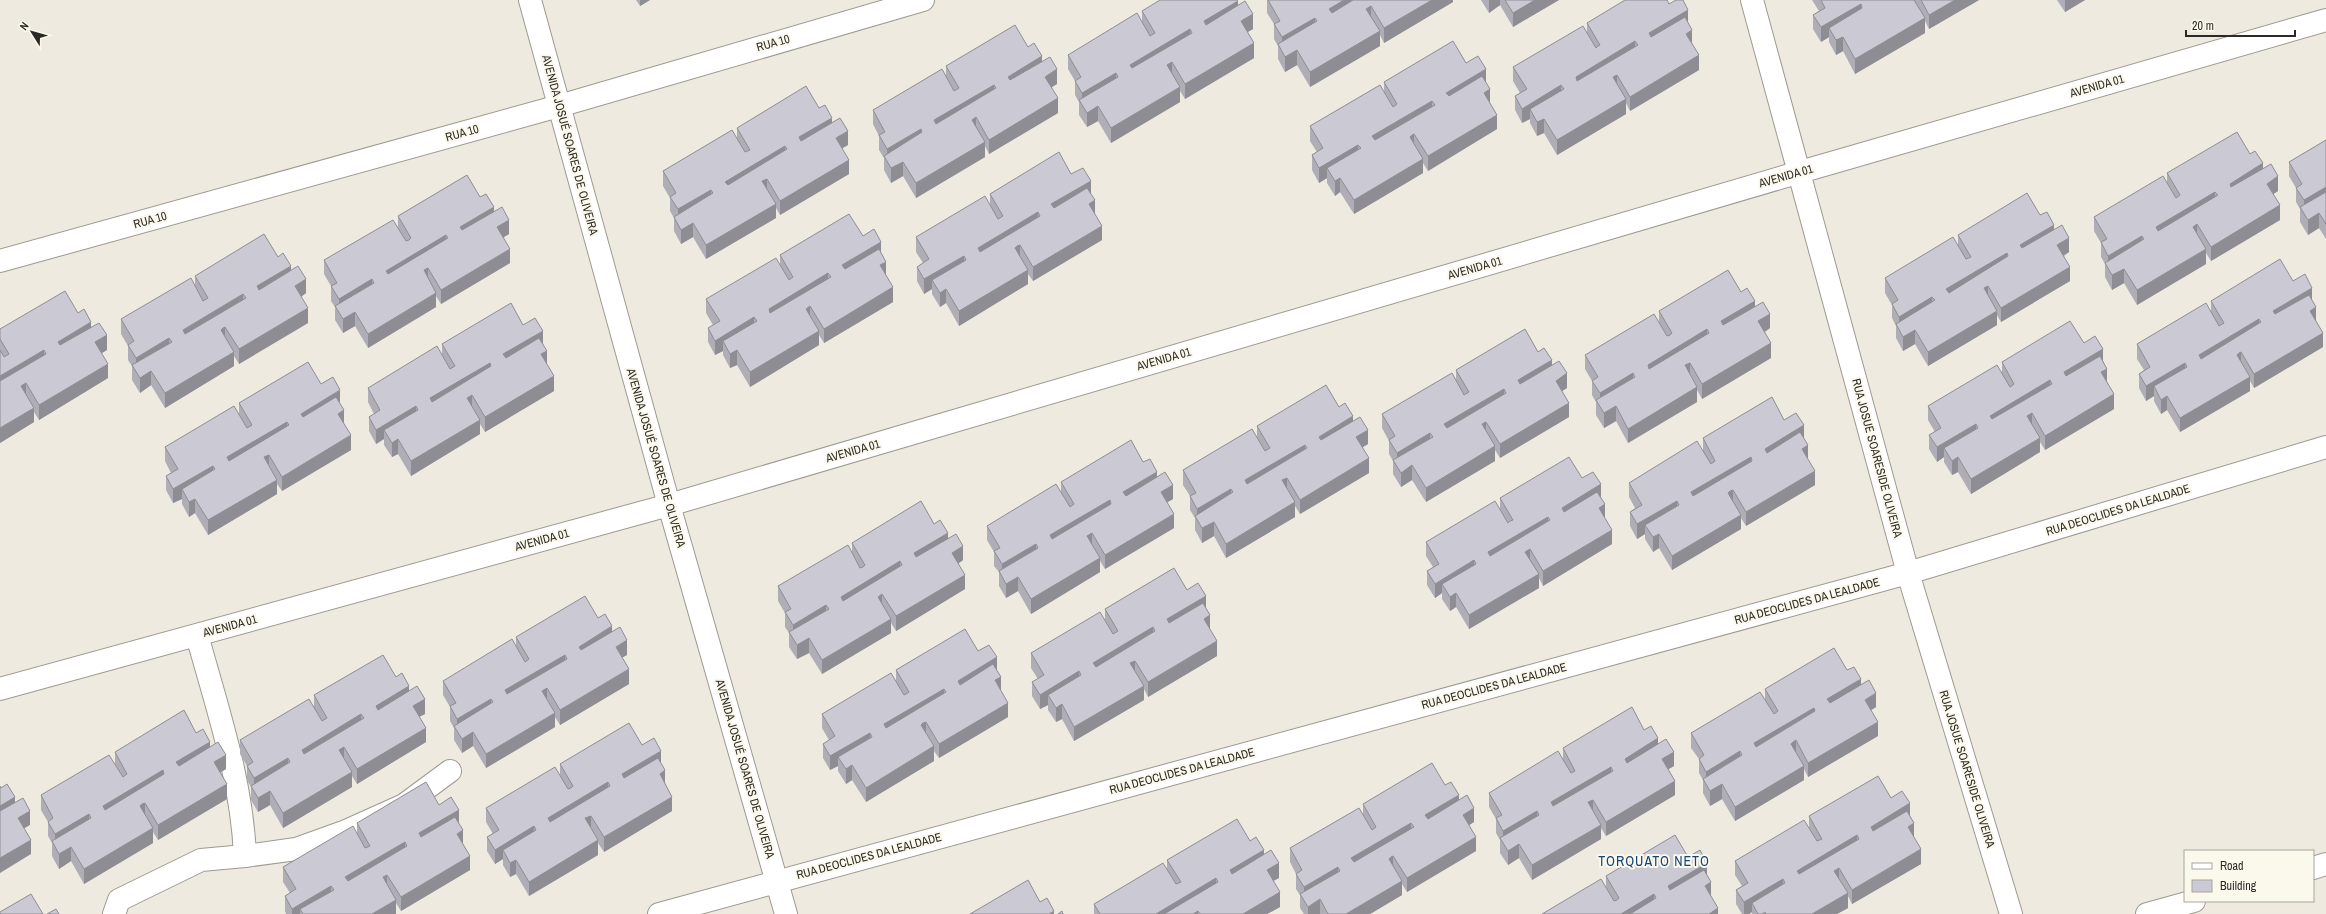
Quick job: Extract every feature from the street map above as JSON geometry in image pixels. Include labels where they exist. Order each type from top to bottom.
[{"type":"street","name":"AVENIDA JOSUÉ SOARES DE OLIVEIRA","points":[[530,0],[669,505],[786,914]]},
{"type":"street","name":"RUA 10","points":[[0,261],[559,106],[923,0]]},
{"type":"street","name":"RUA JOSUE SOARESIDE OLIVEIRA","points":[[1752,0],[1908,573],[2011,914]]},
{"type":"street","name":"AVENIDA 01","points":[[0,689],[669,505],[1800,172],[2326,20]]},
{"type":"street","name":"RUA DEOCLIDES DA LEALDADE","points":[[659,914],[1908,573],[2326,447]]},
{"type":"street","points":[[197,635],[239,789],[245,856]]},
{"type":"street","points":[[114,914],[119,900],[201,860],[296,849],[346,830],[404,805],[450,771]]},
{"type":"street","points":[[2314,868],[2326,864]]},
{"type":"street","points":[[2147,914],[2190,902]]},
{"type":"building","points":[[1160,0],[1238,1],[1204,21],[1206,25],[1245,1],[1253,14],[1241,21],[1254,43],[1185,84],[1172,62],[1167,65],[1180,87],[1111,128],[1098,106],[1087,113],[1079,100],[1118,77],[1116,73],[1082,93],[1075,81],[1081,77],[1068,55],[1137,13],[1150,36],[1155,33],[1142,11]],"holes":[[[1190,29],[1192,33],[1132,68],[1130,65]]]},
{"type":"building","points":[[1268,0],[1344,0],[1329,9],[1332,13],[1353,0],[1432,0],[1384,28],[1371,6],[1366,9],[1380,31],[1310,72],[1297,50],[1285,57],[1278,44],[1317,21],[1315,18],[1282,37],[1274,24],[1280,21]]},
{"type":"building","points":[[1505,0],[1535,0],[1513,13]]},
{"type":"building","points":[[1625,0],[1667,0],[1669,4],[1676,0],[1683,0],[1688,10],[1649,33],[1651,37],[1685,17],[1692,30],[1686,34],[1699,55],[1630,97],[1617,75],[1613,77],[1626,99],[1557,140],[1544,119],[1537,122],[1530,109],[1564,89],[1561,85],[1522,109],[1515,96],[1527,89],[1513,67],[1583,26],[1596,48],[1600,45],[1587,23]],"holes":[[[1635,41],[1638,45],[1577,81],[1576,77]]]},
{"type":"building","points":[[1821,0],[1914,0],[1925,18],[1855,59],[1843,37],[1836,40],[1829,28],[1862,8],[1861,4],[1821,27],[1813,15],[1825,8]]},
{"type":"building","points":[[1921,0],[1955,0],[1929,15]]},
{"type":"building","points":[[1015,25],[1028,47],[1034,43],[1042,56],[1008,77],[1010,80],[1050,57],[1057,69],[1045,77],[1058,98],[989,140],[976,117],[972,120],[985,142],[916,183],[903,162],[891,168],[884,156],[922,132],[921,129],[887,149],[879,135],[885,132],[873,110],[942,69],[954,91],[959,88],[946,66]],"holes":[[[994,85],[996,88],[936,124],[934,120]]]},
{"type":"building","points":[[1453,41],[1466,63],[1478,56],[1486,69],[1446,93],[1449,96],[1482,76],[1490,89],[1484,93],[1497,115],[1428,156],[1414,134],[1412,135],[1410,137],[1423,159],[1354,200],[1340,178],[1335,181],[1327,168],[1361,148],[1358,145],[1319,168],[1312,155],[1323,148],[1310,126],[1380,85],[1393,107],[1397,104],[1384,82]],"holes":[[[1432,101],[1435,105],[1375,140],[1372,136]]]},
{"type":"building","points":[[806,86],[819,108],[825,105],[832,118],[799,137],[801,141],[840,118],[848,131],[836,138],[849,160],[780,201],[767,179],[762,181],[776,204],[706,245],[693,223],[681,230],[674,217],[713,193],[711,190],[678,209],[670,197],[676,193],[663,171],[732,130],[745,152],[750,150],[737,128]],"holes":[[[785,146],[787,149],[728,185],[725,182]]]},
{"type":"building","points":[[2237,132],[2250,154],[2255,151],[2263,163],[2230,184],[2231,187],[2271,164],[2278,176],[2267,184],[2280,205],[2211,247],[2197,224],[2193,227],[2206,249],[2137,290],[2124,269],[2112,275],[2105,263],[2144,239],[2142,236],[2108,256],[2101,242],[2107,239],[2094,217],[2163,176],[2176,198],[2180,195],[2167,173]],"holes":[[[2215,192],[2218,195],[2158,231],[2156,227]]]},
{"type":"building","points":[[2326,140],[2326,187],[2304,200],[2296,188],[2302,184],[2289,162]]},
{"type":"building","points":[[1059,152],[1071,174],[1083,168],[1091,181],[1051,204],[1054,208],[1087,188],[1095,200],[1089,204],[1102,226],[1033,267],[1020,245],[1017,246],[1015,248],[1028,270],[959,311],[946,289],[940,293],[932,280],[966,260],[964,256],[924,279],[917,267],[929,259],[916,237],[985,196],[998,219],[1003,216],[990,194]],"holes":[[[1038,212],[1040,216],[980,252],[978,248]]]},
{"type":"building","points":[[467,175],[480,197],[486,194],[494,207],[460,227],[462,230],[502,207],[509,220],[497,227],[510,249],[441,290],[428,268],[424,270],[436,293],[368,334],[355,312],[343,319],[335,306],[374,283],[372,279],[339,299],[331,286],[337,283],[324,260],[393,220],[406,241],[409,240],[411,238],[398,216]],"holes":[[[446,235],[448,238],[388,274],[386,271]]]},
{"type":"building","points":[[2326,192],[2326,224],[2319,213],[2308,220],[2300,207]]},
{"type":"building","points":[[2027,193],[2040,215],[2047,212],[2054,225],[2020,245],[2022,248],[2062,225],[2069,238],[2057,245],[2070,267],[2001,308],[1988,286],[1984,288],[1997,311],[1928,352],[1915,330],[1903,337],[1896,324],[1935,300],[1932,297],[1899,317],[1892,304],[1898,300],[1885,278],[1953,237],[1966,259],[1971,257],[1958,235]],"holes":[[[2007,253],[2008,256],[1949,293],[1946,289]]]},
{"type":"building","points":[[849,214],[863,236],[874,229],[881,242],[842,265],[845,269],[879,249],[886,262],[880,265],[893,287],[824,329],[810,306],[806,309],[819,331],[750,372],[737,350],[730,354],[723,341],[757,321],[754,317],[715,341],[708,328],[720,321],[706,299],[776,258],[789,280],[793,277],[780,255]],"holes":[[[828,273],[831,277],[770,313],[769,309]]]},
{"type":"building","points":[[264,234],[278,257],[283,253],[291,266],[257,286],[259,290],[298,266],[306,279],[295,286],[308,308],[239,349],[225,327],[223,328],[221,330],[234,352],[165,393],[151,371],[140,378],[132,365],[172,342],[169,338],[136,358],[128,345],[134,341],[121,319],[191,278],[203,301],[208,298],[195,276]],"holes":[[[243,294],[246,298],[185,334],[183,330]]]},
{"type":"building","points":[[2280,259],[2293,281],[2305,274],[2312,288],[2273,311],[2275,314],[2309,295],[2316,307],[2310,311],[2323,333],[2254,374],[2241,352],[2239,353],[2237,355],[2250,377],[2180,418],[2167,396],[2161,400],[2154,386],[2187,367],[2185,363],[2146,386],[2139,374],[2150,367],[2137,344],[2206,303],[2219,326],[2224,323],[2211,301]],"holes":[[[2259,319],[2261,322],[2201,359],[2199,355]]]},
{"type":"building","points":[[1728,270],[1741,292],[1747,288],[1755,301],[1721,321],[1723,325],[1763,302],[1770,314],[1758,321],[1771,343],[1702,384],[1690,363],[1685,365],[1697,387],[1628,429],[1616,406],[1604,413],[1596,400],[1635,377],[1633,373],[1600,393],[1592,381],[1598,377],[1585,355],[1654,314],[1667,336],[1670,335],[1672,333],[1659,311]],"holes":[[[1707,329],[1709,333],[1649,369],[1648,365]]]},
{"type":"building","points":[[65,291],[78,313],[84,309],[91,322],[58,342],[60,345],[99,323],[107,335],[95,342],[108,364],[39,405],[26,383],[21,386],[34,408],[0,428],[0,381],[46,354],[44,350],[0,376],[0,350],[4,357],[9,354],[0,339],[0,329]]},
{"type":"building","points":[[511,303],[523,325],[535,318],[543,331],[503,354],[506,358],[539,338],[547,351],[541,354],[554,376],[485,417],[472,395],[467,398],[480,420],[411,461],[398,439],[392,443],[384,430],[418,410],[416,406],[376,430],[369,417],[380,410],[368,388],[437,346],[450,369],[455,366],[442,344]],"holes":[[[490,363],[491,366],[432,402],[430,398]]]},
{"type":"building","points":[[2070,321],[2084,343],[2095,336],[2103,349],[2064,372],[2066,376],[2100,356],[2107,369],[2101,372],[2114,394],[2045,436],[2032,413],[2027,416],[2040,438],[1971,479],[1958,457],[1952,461],[1944,448],[1978,428],[1976,424],[1937,447],[1929,435],[1941,428],[1928,406],[1997,365],[2010,387],[2014,384],[2002,362]],"holes":[[[2050,380],[2052,384],[1992,419],[1990,416]]]},
{"type":"building","points":[[1525,329],[1538,352],[1544,348],[1552,360],[1518,380],[1520,384],[1559,361],[1567,373],[1556,381],[1569,403],[1500,444],[1486,422],[1482,424],[1495,446],[1426,488],[1412,465],[1401,473],[1393,460],[1433,437],[1430,433],[1397,453],[1389,440],[1395,436],[1382,414],[1452,373],[1464,395],[1469,392],[1456,370]],"holes":[[[1504,389],[1506,393],[1447,428],[1444,424]]]},
{"type":"building","points":[[308,362],[321,384],[333,377],[340,390],[301,414],[303,417],[336,397],[344,410],[338,414],[351,435],[282,477],[269,455],[264,457],[277,480],[208,520],[195,499],[189,502],[182,489],[215,469],[213,466],[173,489],[166,476],[178,469],[165,447],[234,406],[247,428],[252,425],[239,403]],"holes":[[[287,422],[289,425],[229,461],[227,457]]]},
{"type":"building","points":[[1326,385],[1339,407],[1345,403],[1353,416],[1319,437],[1321,440],[1360,417],[1368,430],[1356,437],[1369,458],[1300,500],[1287,478],[1282,480],[1295,502],[1226,544],[1214,522],[1202,528],[1195,516],[1233,492],[1231,489],[1197,509],[1190,496],[1196,493],[1183,470],[1252,429],[1265,451],[1270,448],[1257,426]],"holes":[[[1305,445],[1307,448],[1247,484],[1245,480]]]},
{"type":"building","points":[[1772,397],[1784,420],[1796,413],[1804,425],[1765,449],[1767,453],[1800,432],[1808,445],[1802,449],[1815,471],[1746,512],[1733,490],[1730,491],[1728,493],[1741,515],[1672,556],[1659,534],[1653,537],[1645,525],[1679,505],[1677,501],[1637,524],[1630,512],[1642,505],[1629,483],[1697,441],[1711,464],[1715,461],[1703,438]],"holes":[[[1751,457],[1752,461],[1693,496],[1691,492]]]},
{"type":"building","points":[[1131,440],[1143,462],[1150,459],[1157,472],[1123,492],[1126,496],[1165,472],[1173,485],[1161,492],[1174,514],[1105,555],[1092,533],[1087,536],[1100,558],[1031,599],[1018,577],[1006,584],[999,571],[1038,548],[1036,544],[1002,564],[994,551],[1000,548],[987,526],[1056,484],[1070,507],[1074,504],[1061,482]],"holes":[[[1110,500],[1111,504],[1052,539],[1050,535]]]},
{"type":"building","points":[[1569,457],[1582,478],[1593,472],[1601,484],[1562,508],[1564,512],[1597,492],[1605,504],[1599,508],[1612,530],[1543,571],[1530,549],[1525,552],[1539,574],[1469,615],[1456,593],[1450,597],[1442,584],[1476,564],[1474,560],[1435,584],[1427,571],[1439,564],[1426,542],[1495,501],[1508,523],[1513,520],[1500,498]],"holes":[[[1548,517],[1550,520],[1490,556],[1488,552]]]},
{"type":"building","points":[[921,501],[934,524],[940,520],[948,533],[914,553],[916,557],[956,534],[963,546],[952,553],[965,575],[896,616],[882,594],[878,597],[891,619],[822,660],[809,638],[797,645],[789,632],[829,609],[826,605],[793,625],[785,612],[791,609],[778,586],[848,545],[860,568],[863,567],[865,565],[852,543]],"holes":[[[900,561],[902,565],[843,601],[841,597]]]},
{"type":"building","points":[[1174,568],[1187,590],[1198,583],[1206,596],[1167,619],[1169,623],[1203,603],[1210,615],[1204,619],[1217,641],[1148,682],[1135,661],[1130,663],[1144,686],[1074,727],[1062,704],[1056,708],[1048,695],[1081,675],[1079,671],[1040,695],[1032,682],[1044,675],[1031,653],[1100,612],[1113,634],[1118,631],[1105,609]],"holes":[[[1153,627],[1155,631],[1096,667],[1093,663]]]},
{"type":"building","points":[[585,596],[598,618],[605,614],[612,626],[579,647],[581,650],[620,627],[627,640],[616,647],[629,669],[560,710],[547,688],[542,691],[555,713],[486,754],[473,732],[462,739],[454,726],[493,702],[491,699],[457,719],[450,706],[456,703],[443,681],[512,639],[525,662],[529,659],[516,637]],"holes":[[[565,655],[567,659],[507,694],[505,690]]]},
{"type":"building","points":[[965,629],[978,651],[989,645],[997,657],[958,681],[960,685],[993,664],[1001,677],[995,680],[1008,703],[939,744],[926,722],[923,723],[921,725],[934,746],[866,788],[852,765],[846,769],[838,757],[872,737],[870,733],[830,756],[823,744],[835,736],[822,714],[891,673],[904,695],[906,694],[909,692],[896,670]],"holes":[[[944,689],[946,692],[886,728],[884,724]]]},
{"type":"building","points":[[1834,648],[1847,670],[1854,667],[1861,679],[1827,699],[1830,703],[1869,680],[1876,693],[1865,700],[1878,722],[1808,763],[1796,740],[1791,744],[1804,766],[1735,807],[1722,784],[1710,791],[1703,779],[1742,755],[1740,751],[1706,772],[1699,759],[1704,755],[1691,733],[1760,692],[1774,714],[1778,711],[1765,689]],"holes":[[[1814,708],[1815,711],[1756,747],[1754,743]]]},
{"type":"building","points":[[383,655],[396,677],[402,673],[409,686],[376,706],[378,710],[417,686],[425,699],[413,706],[426,728],[357,769],[344,747],[339,750],[352,772],[283,813],[270,791],[258,798],[251,786],[290,762],[288,758],[254,778],[247,766],[253,762],[240,740],[309,699],[322,721],[327,718],[314,695]],"holes":[[[361,714],[364,718],[304,754],[302,750]]]},
{"type":"building","points":[[1632,707],[1644,730],[1651,726],[1658,738],[1625,759],[1627,763],[1666,739],[1674,752],[1662,759],[1675,781],[1606,822],[1593,800],[1588,802],[1601,825],[1532,865],[1519,844],[1508,851],[1500,838],[1539,815],[1537,811],[1503,831],[1496,818],[1502,815],[1489,793],[1558,751],[1571,773],[1575,771],[1563,748]],"holes":[[[1611,767],[1613,771],[1553,806],[1551,802]]]},
{"type":"building","points":[[184,710],[196,733],[203,729],[210,742],[176,762],[179,766],[218,742],[226,755],[214,762],[227,784],[158,825],[145,803],[142,804],[140,806],[153,828],[84,869],[71,847],[59,854],[52,841],[91,818],[89,814],[55,834],[48,822],[53,818],[41,795],[109,755],[123,777],[127,774],[115,752]],"holes":[[[163,770],[164,774],[105,810],[103,806]]]},
{"type":"building","points":[[629,723],[642,745],[654,738],[661,751],[622,774],[624,778],[658,758],[665,770],[660,774],[672,797],[604,837],[591,816],[585,818],[598,840],[529,882],[516,860],[510,863],[503,850],[536,830],[534,826],[495,850],[487,837],[499,830],[486,808],[555,767],[568,789],[571,788],[573,786],[560,764]],"holes":[[[608,782],[610,786],[550,822],[548,818]]]},
{"type":"building","points":[[1432,763],[1445,785],[1451,782],[1459,795],[1425,815],[1428,819],[1467,795],[1474,808],[1463,815],[1476,837],[1407,878],[1393,856],[1391,857],[1389,859],[1402,881],[1346,914],[1328,914],[1320,899],[1308,907],[1300,894],[1340,871],[1338,867],[1304,887],[1296,874],[1302,870],[1290,848],[1359,808],[1372,830],[1376,827],[1363,804]],"holes":[[[1411,823],[1414,827],[1354,862],[1351,858]]]},
{"type":"building","points":[[1878,776],[1891,798],[1902,791],[1910,803],[1871,827],[1873,831],[1907,811],[1914,823],[1908,827],[1921,849],[1852,890],[1839,868],[1834,871],[1848,893],[1812,914],[1766,914],[1765,912],[1758,914],[1752,903],[1785,883],[1783,879],[1744,902],[1736,890],[1748,883],[1735,861],[1804,820],[1817,841],[1822,839],[1809,816]],"holes":[[[1857,835],[1859,839],[1799,874],[1797,871]]]},
{"type":"building","points":[[426,782],[439,805],[451,797],[459,810],[419,833],[421,837],[455,817],[463,830],[457,834],[470,856],[401,897],[387,875],[383,877],[396,900],[372,914],[303,914],[300,909],[334,890],[331,886],[292,909],[285,896],[296,889],[283,867],[353,826],[365,848],[370,846],[357,823]],"holes":[[[405,842],[407,846],[348,881],[345,877]]]},
{"type":"building","points":[[7,784],[15,797],[0,806],[0,786],[1,788]]},
{"type":"building","points":[[23,798],[30,811],[18,818],[31,840],[0,858],[0,811]]},
{"type":"building","points":[[1237,819],[1250,841],[1256,837],[1264,850],[1230,870],[1232,874],[1271,850],[1279,863],[1267,870],[1280,892],[1243,914],[1200,914],[1198,911],[1193,914],[1164,914],[1218,882],[1216,878],[1156,914],[1100,914],[1094,904],[1163,863],[1176,884],[1181,882],[1167,860]]},
{"type":"building","points":[[1675,835],[1688,857],[1700,850],[1707,863],[1668,886],[1670,890],[1704,870],[1711,882],[1705,886],[1718,908],[1709,914],[1630,914],[1656,898],[1654,894],[1621,914],[1542,914],[1601,879],[1614,901],[1617,900],[1619,898],[1606,876]]},
{"type":"building","points":[[1028,880],[1040,902],[1047,898],[1054,911],[1049,914],[970,914]]},
{"type":"building","points":[[31,894],[43,914],[0,914],[0,912]]},
{"type":"building","points":[[56,909],[59,914],[47,914]]},
{"type":"district","name":"TORQUATO NETO","points":[[1654,861]]}]
